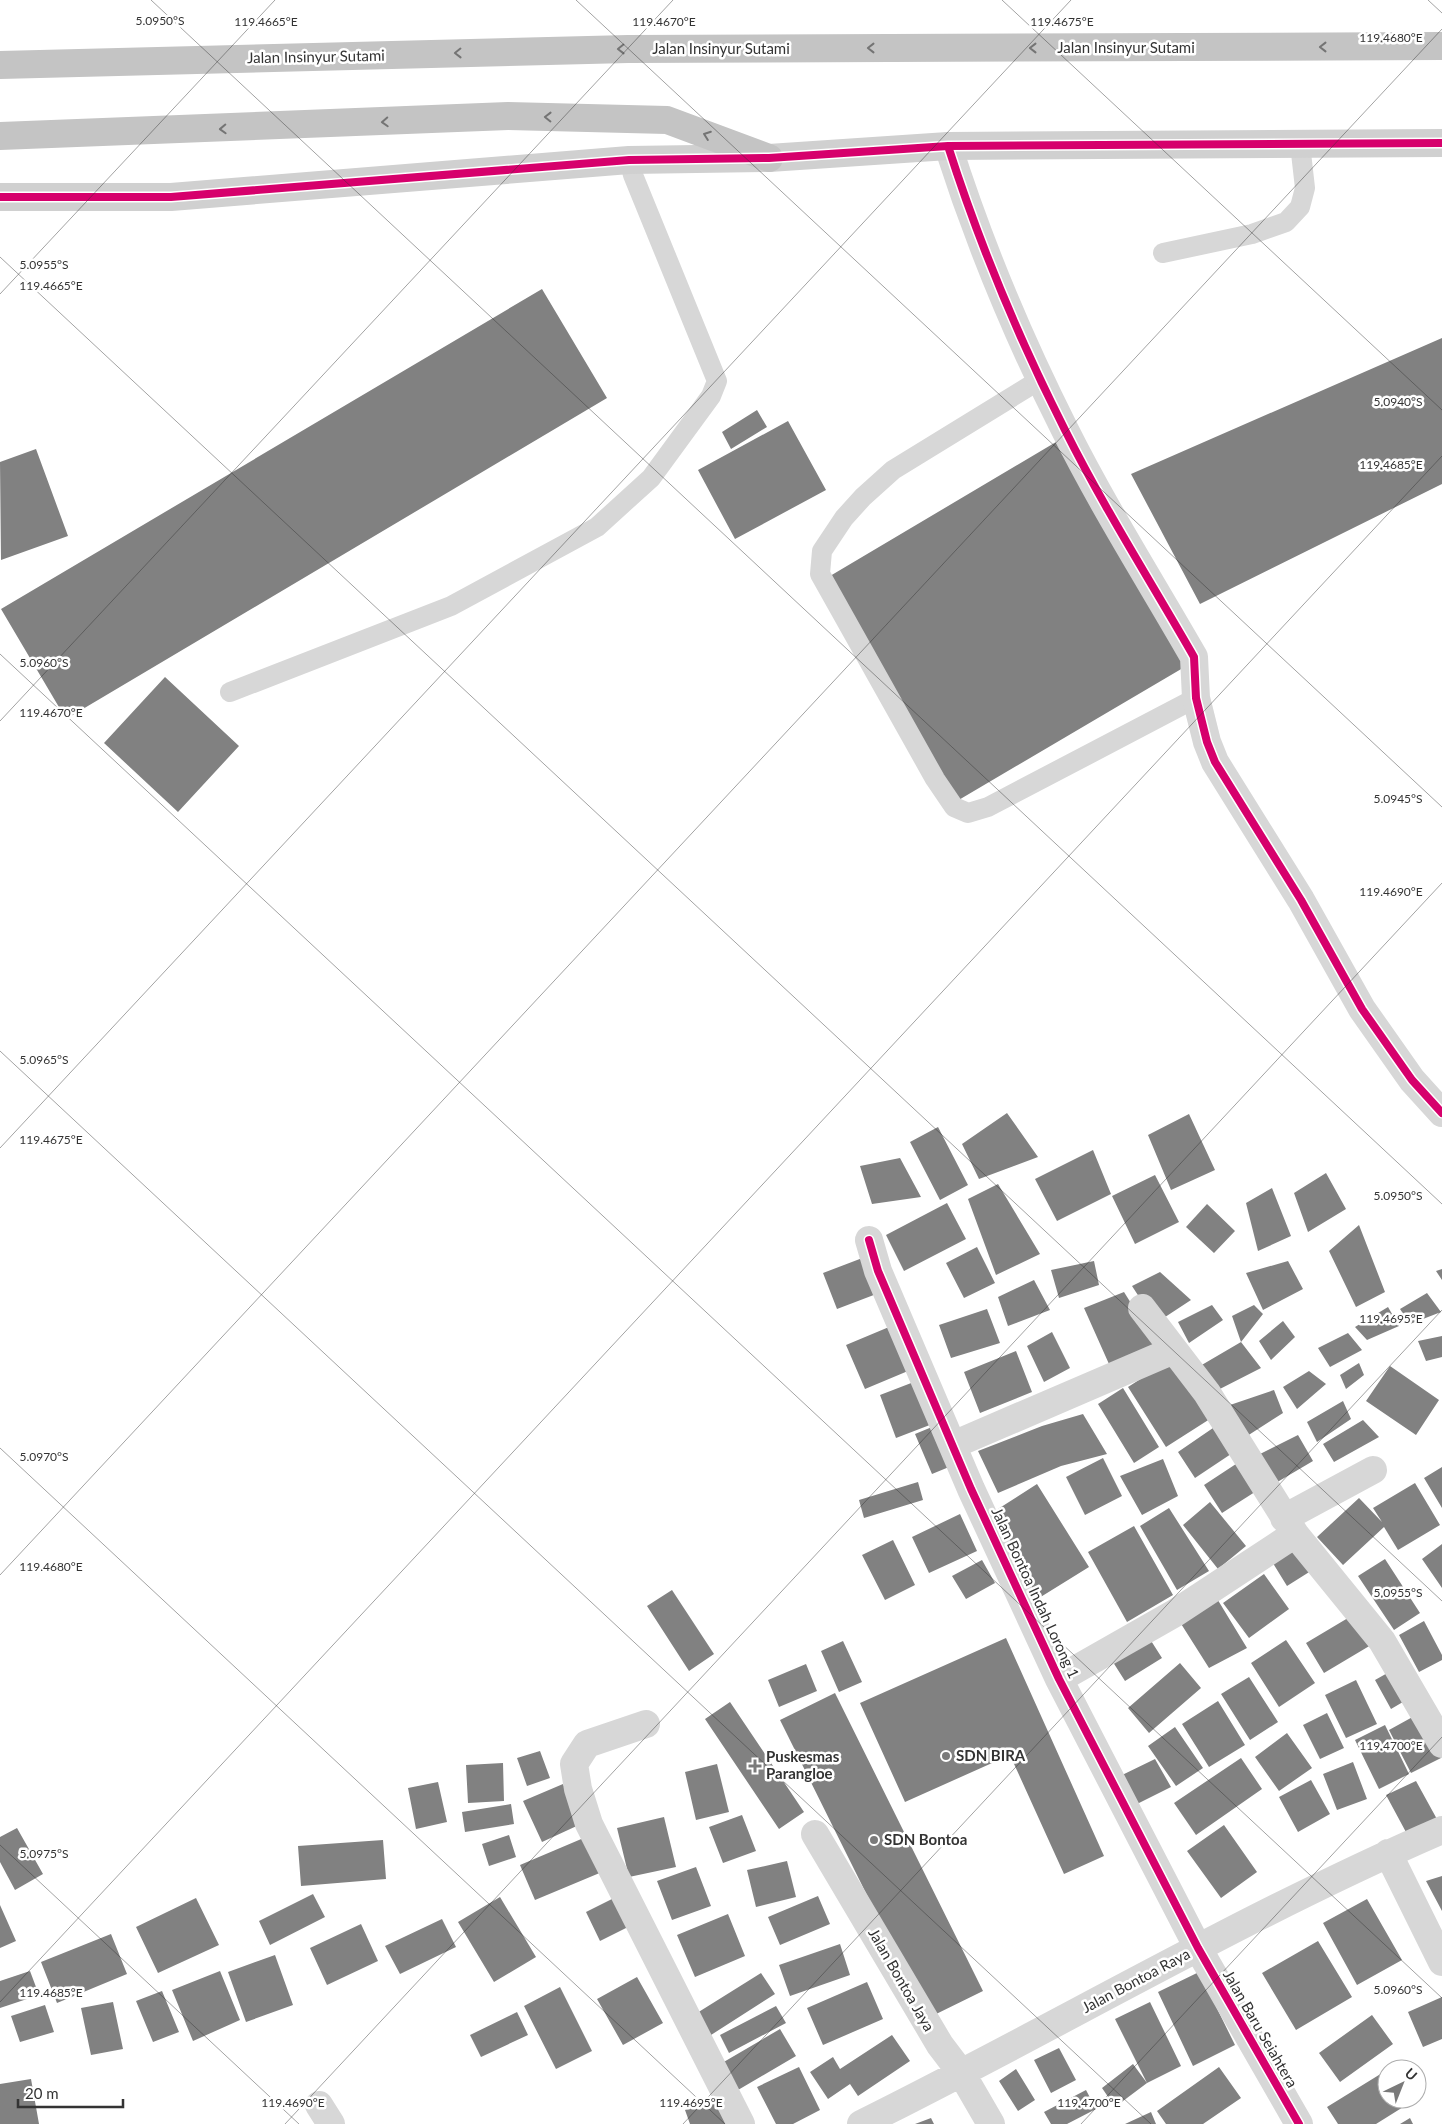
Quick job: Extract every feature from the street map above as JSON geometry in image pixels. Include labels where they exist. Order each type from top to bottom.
[{"type":"highway","name":"Jalan Insinyur Sutami","points":[[0,65],[628,49],[1442,46]]},
{"type":"highway","points":[[0,136],[508,116],[667,120],[769,158]]},
{"type":"street","points":[[0,197],[171,197],[629,160],[769,158],[948,146],[1442,143]]},
{"type":"street","points":[[948,146],[960,184],[995,275],[1065,430],[1194,657],[1196,698],[1207,742],[1215,762],[1301,900],[1362,1009],[1412,1080],[1442,1113]]},
{"type":"street","name":"Jalan Bontoa Indah Lorong 1","points":[[869,1240],[878,1271],[971,1489],[1059,1679],[1198,1948]]},
{"type":"street","points":[[1142,1308],[1207,1393],[1290,1526],[1382,1641],[1442,1744]]},
{"type":"street","points":[[953,1445],[1174,1350]]},
{"type":"street","points":[[1059,1679],[1175,1613],[1290,1526],[1373,1470]]},
{"type":"street","points":[[646,1724],[587,1744],[574,1764],[578,1789],[589,1824],[741,2124]]},
{"type":"street","name":"Jalan Bontoa Raya","points":[[861,2124],[962,2074],[1198,1948],[1388,1854],[1442,1830]]},
{"type":"street","name":"Jalan Bontoa Jaya","points":[[815,1834],[940,2046],[962,2074],[991,2124]]},
{"type":"street","points":[[1388,1854],[1442,1962]]},
{"type":"street","name":"Jalan Baru Seiahtera","points":[[1198,1948],[1300,2124]]},
{"type":"lane","points":[[1163,253],[1252,234],[1286,222],[1300,207],[1305,188],[1300,144]]},
{"type":"lane","points":[[230,692],[451,606],[597,527],[651,478],[710,396],[717,381],[633,175],[629,160]]},
{"type":"lane","points":[[1041,379],[894,470],[863,497],[844,518],[822,551],[820,574],[935,779],[954,806],[968,813],[988,807],[1196,698]]},
{"type":"building","points":[[542,289],[607,398],[66,719],[1,609]]},
{"type":"building","points":[[1442,338],[1442,484],[1200,604],[1131,474]]},
{"type":"building","points":[[757,410],[767,427],[731,449],[722,432]]},
{"type":"building","points":[[788,421],[826,490],[735,539],[698,470]]},
{"type":"building","points":[[1056,442],[1188,665],[957,801],[825,579]]},
{"type":"building","points":[[36,449],[68,536],[1,560],[0,462]]},
{"type":"building","points":[[165,677],[239,746],[178,812],[104,743]]},
{"type":"building","points":[[1007,1113],[1038,1157],[979,1179],[962,1144]]},
{"type":"building","points":[[1189,1114],[1215,1170],[1171,1190],[1148,1135]]},
{"type":"building","points":[[938,1127],[968,1185],[940,1200],[910,1142]]},
{"type":"building","points":[[1093,1150],[1111,1194],[1057,1221],[1035,1179]]},
{"type":"building","points":[[900,1158],[921,1197],[872,1204],[860,1166]]},
{"type":"building","points":[[1326,1173],[1346,1209],[1308,1232],[1294,1193]]},
{"type":"building","points":[[1155,1175],[1179,1222],[1135,1244],[1112,1196]]},
{"type":"building","points":[[998,1184],[1040,1254],[996,1275],[968,1199]]},
{"type":"building","points":[[1272,1188],[1291,1236],[1258,1251],[1246,1203]]},
{"type":"building","points":[[947,1203],[966,1239],[904,1271],[886,1235]]},
{"type":"building","points":[[1207,1204],[1235,1231],[1214,1253],[1186,1227]]},
{"type":"building","points":[[1359,1225],[1385,1292],[1356,1307],[1329,1251]]},
{"type":"building","points":[[977,1247],[995,1283],[964,1298],[946,1263]]},
{"type":"building","points":[[865,1257],[879,1293],[837,1309],[823,1273]]},
{"type":"building","points":[[1094,1261],[1099,1285],[1059,1298],[1051,1270]]},
{"type":"building","points":[[1288,1261],[1303,1289],[1263,1310],[1246,1273]]},
{"type":"building","points":[[1442,1269],[1442,1280],[1436,1271]]},
{"type":"building","points":[[1160,1272],[1191,1300],[1156,1323],[1132,1286]]},
{"type":"building","points":[[1034,1280],[1050,1310],[1008,1326],[998,1297]]},
{"type":"building","points":[[1124,1292],[1159,1348],[1113,1373],[1084,1308]]},
{"type":"building","points":[[1427,1293],[1441,1312],[1410,1324],[1400,1309]]},
{"type":"building","points":[[1212,1305],[1223,1320],[1189,1343],[1178,1322]]},
{"type":"building","points":[[1254,1305],[1263,1314],[1241,1342],[1232,1316]]},
{"type":"building","points":[[1388,1307],[1399,1326],[1367,1340],[1355,1327]]},
{"type":"building","points":[[987,1309],[1000,1343],[951,1358],[939,1325]]},
{"type":"building","points":[[1283,1321],[1295,1337],[1271,1360],[1259,1341]]},
{"type":"building","points":[[889,1327],[908,1371],[865,1389],[846,1345]]},
{"type":"building","points":[[1052,1332],[1070,1368],[1044,1382],[1027,1346]]},
{"type":"building","points":[[1348,1333],[1362,1350],[1330,1367],[1318,1348]]},
{"type":"building","points":[[1442,1336],[1442,1357],[1426,1361],[1418,1341]]},
{"type":"building","points":[[1241,1342],[1261,1368],[1212,1393],[1200,1366]]},
{"type":"building","points":[[1016,1351],[1032,1392],[980,1413],[964,1372]]},
{"type":"building","points":[[1175,1357],[1213,1417],[1166,1447],[1128,1387]]},
{"type":"building","points":[[1359,1363],[1364,1375],[1346,1389],[1340,1375]]},
{"type":"building","points":[[1390,1366],[1439,1400],[1416,1435],[1366,1401]]},
{"type":"building","points":[[1309,1371],[1326,1384],[1297,1409],[1283,1387]]},
{"type":"building","points":[[919,1380],[935,1423],[896,1438],[880,1395]]},
{"type":"building","points":[[1123,1388],[1159,1447],[1134,1463],[1098,1404]]},
{"type":"building","points":[[1274,1390],[1283,1413],[1244,1438],[1230,1405]]},
{"type":"building","points":[[1343,1401],[1351,1419],[1317,1442],[1307,1422]]},
{"type":"building","points":[[1083,1414],[1107,1454],[1061,1466],[998,1493],[978,1451],[1042,1426]]},
{"type":"building","points":[[1363,1420],[1379,1437],[1334,1462],[1323,1444]]},
{"type":"building","points":[[932,1427],[949,1467],[932,1474],[915,1434]]},
{"type":"building","points":[[1213,1428],[1231,1454],[1195,1478],[1178,1452]]},
{"type":"building","points":[[1298,1435],[1313,1461],[1274,1484],[1260,1454]]},
{"type":"building","points":[[1103,1458],[1122,1496],[1085,1515],[1066,1477]]},
{"type":"building","points":[[1163,1459],[1178,1496],[1142,1515],[1120,1476]]},
{"type":"building","points":[[1239,1462],[1258,1490],[1222,1513],[1204,1485]]},
{"type":"building","points":[[1442,1467],[1442,1508],[1424,1478]]},
{"type":"building","points":[[918,1482],[923,1500],[864,1518],[859,1500]]},
{"type":"building","points":[[1415,1483],[1440,1525],[1398,1550],[1384,1527],[1343,1565],[1317,1537],[1359,1498],[1382,1522],[1373,1508]]},
{"type":"building","points":[[1037,1484],[1089,1567],[1039,1598],[987,1516]]},
{"type":"building","points":[[1210,1502],[1246,1546],[1218,1569],[1183,1525]]},
{"type":"building","points":[[1169,1508],[1209,1571],[1177,1590],[1140,1526]]},
{"type":"building","points":[[960,1514],[977,1551],[929,1573],[912,1537]]},
{"type":"building","points":[[1134,1526],[1173,1595],[1127,1622],[1088,1552]]},
{"type":"building","points":[[893,1540],[915,1585],[885,1600],[862,1555]]},
{"type":"building","points":[[1298,1543],[1314,1569],[1287,1586],[1271,1560]]},
{"type":"building","points":[[1442,1544],[1442,1588],[1422,1559]]},
{"type":"building","points":[[1385,1559],[1420,1613],[1394,1630],[1358,1576]]},
{"type":"building","points":[[982,1560],[995,1583],[966,1599],[952,1576]]},
{"type":"building","points":[[1264,1574],[1289,1609],[1249,1638],[1223,1603]]},
{"type":"building","points":[[672,1590],[714,1654],[689,1671],[647,1606]]},
{"type":"building","points":[[1216,1597],[1247,1648],[1209,1668],[1178,1619]]},
{"type":"building","points":[[1353,1615],[1371,1645],[1324,1673],[1306,1643]]},
{"type":"building","points":[[1424,1621],[1442,1655],[1442,1660],[1419,1672],[1399,1635]]},
{"type":"building","points":[[1148,1636],[1162,1658],[1125,1681],[1111,1659]]},
{"type":"building","name":"SDN BIRA","points":[[1006,1638],[1104,1856],[1064,1874],[1010,1755],[905,1802],[860,1703]]},
{"type":"building","points":[[1286,1640],[1315,1683],[1279,1707],[1251,1663]]},
{"type":"building","points":[[843,1641],[862,1682],[839,1692],[821,1651]]},
{"type":"building","points":[[1180,1663],[1201,1688],[1149,1733],[1128,1708]]},
{"type":"building","points":[[806,1664],[817,1691],[779,1707],[768,1680]]},
{"type":"building","points":[[1391,1671],[1408,1699],[1391,1709],[1375,1680]]},
{"type":"building","points":[[1249,1677],[1278,1722],[1250,1740],[1221,1694]]},
{"type":"building","points":[[1356,1680],[1377,1724],[1346,1738],[1325,1695]]},
{"type":"building","name":"SDN Bontoa","points":[[835,1693],[983,1991],[928,2018],[780,1720]]},
{"type":"building","points":[[1218,1701],[1245,1745],[1209,1767],[1182,1724]]},
{"type":"building","name":"Puskesmas Parangloe","points":[[730,1702],[804,1812],[779,1829],[705,1719]]},
{"type":"building","points":[[1327,1713],[1344,1748],[1320,1759],[1303,1725]]},
{"type":"building","points":[[1418,1714],[1441,1758],[1411,1773],[1389,1730]]},
{"type":"building","points":[[1385,1725],[1409,1774],[1379,1789],[1355,1740]]},
{"type":"building","points":[[1175,1727],[1203,1768],[1176,1786],[1148,1746]]},
{"type":"building","points":[[1287,1733],[1312,1768],[1279,1791],[1255,1757]]},
{"type":"building","points":[[540,1751],[550,1778],[527,1786],[517,1758]]},
{"type":"building","points":[[1241,1758],[1262,1789],[1196,1835],[1174,1803]]},
{"type":"building","points":[[1155,1759],[1171,1787],[1133,1806],[1118,1777]]},
{"type":"building","points":[[1353,1762],[1367,1799],[1337,1810],[1323,1774]]},
{"type":"building","points":[[503,1763],[504,1801],[468,1803],[466,1765]]},
{"type":"building","points":[[717,1764],[729,1812],[696,1820],[685,1772]]},
{"type":"building","points":[[1311,1780],[1330,1814],[1298,1832],[1279,1797]]},
{"type":"building","points":[[1416,1781],[1438,1821],[1407,1834],[1386,1795]]},
{"type":"building","points":[[438,1782],[447,1822],[416,1829],[408,1788]]},
{"type":"building","points":[[563,1784],[581,1824],[542,1842],[523,1801]]},
{"type":"building","points":[[511,1804],[514,1824],[465,1832],[462,1812]]},
{"type":"building","points":[[742,1815],[756,1851],[723,1863],[709,1827]]},
{"type":"building","points":[[664,1817],[676,1867],[629,1877],[617,1828]]},
{"type":"building","points":[[1224,1825],[1257,1872],[1221,1898],[1187,1851]]},
{"type":"building","points":[[17,1828],[43,1874],[15,1890],[0,1862],[0,1837]]},
{"type":"building","points":[[509,1835],[516,1857],[489,1866],[482,1844]]},
{"type":"building","points":[[586,1837],[602,1872],[535,1900],[520,1865]]},
{"type":"building","points":[[383,1840],[386,1879],[301,1886],[298,1846]]},
{"type":"building","points":[[787,1861],[796,1897],[756,1907],[747,1870]]},
{"type":"building","points":[[696,1867],[711,1906],[672,1920],[657,1881]]},
{"type":"building","points":[[1442,1876],[1442,1911],[1426,1881]]},
{"type":"building","points":[[313,1894],[325,1917],[270,1945],[259,1921]]},
{"type":"building","points":[[620,1895],[634,1924],[600,1941],[586,1912]]},
{"type":"building","points":[[818,1896],[830,1924],[780,1945],[768,1917]]},
{"type":"building","points":[[500,1897],[536,1957],[494,1982],[458,1922]]},
{"type":"building","points":[[196,1898],[219,1945],[158,1973],[136,1927]]},
{"type":"building","points":[[1367,1899],[1402,1960],[1357,1985],[1323,1923]]},
{"type":"building","points":[[0,1905],[16,1941],[0,1948]]},
{"type":"building","points":[[728,1914],[745,1956],[695,1977],[677,1935]]},
{"type":"building","points":[[442,1919],[456,1947],[400,1974],[385,1946]]},
{"type":"building","points":[[361,1924],[378,1961],[327,1985],[310,1948]]},
{"type":"building","points":[[111,1934],[127,1974],[57,2003],[41,1962]]},
{"type":"building","points":[[1318,1941],[1352,1997],[1296,2030],[1262,1973]]},
{"type":"building","points":[[840,1944],[850,1975],[790,1996],[779,1965]]},
{"type":"building","points":[[275,1955],[293,2005],[246,2022],[228,1972]]},
{"type":"building","points":[[30,1971],[39,1995],[0,2008],[0,1981]]},
{"type":"building","points":[[220,1971],[240,2020],[193,2041],[172,1990]]},
{"type":"building","points":[[1199,1972],[1235,2045],[1193,2066],[1158,1992]]},
{"type":"building","points":[[761,1973],[775,1994],[711,2035],[697,2013]]},
{"type":"building","points":[[637,1977],[663,2023],[623,2045],[597,1999]]},
{"type":"building","points":[[867,1982],[883,2019],[823,2045],[807,2008]]},
{"type":"building","points":[[560,1987],[592,2051],[556,2069],[524,2006]]},
{"type":"building","points":[[162,1991],[179,2032],[153,2042],[136,2001]]},
{"type":"building","points":[[1442,1997],[1442,2039],[1423,2047],[1408,2012]]},
{"type":"building","points":[[113,2002],[123,2049],[91,2055],[81,2008]]},
{"type":"building","points":[[1150,2002],[1181,2066],[1147,2083],[1115,2019]]},
{"type":"building","points":[[45,2005],[54,2032],[20,2042],[11,2016]]},
{"type":"building","points":[[776,2006],[786,2023],[729,2053],[720,2035]]},
{"type":"building","points":[[517,2012],[528,2035],[481,2057],[470,2035]]},
{"type":"building","points":[[1372,2015],[1393,2044],[1340,2082],[1319,2053]]},
{"type":"building","points":[[780,2029],[796,2056],[738,2090],[722,2063]]},
{"type":"building","points":[[892,2035],[910,2061],[858,2096],[850,2084],[828,2099],[810,2072],[833,2057],[840,2069]]},
{"type":"building","points":[[1059,2048],[1076,2080],[1051,2093],[1034,2060]]},
{"type":"building","points":[[1133,2064],[1147,2083],[1115,2107],[1102,2088]]},
{"type":"building","points":[[799,2067],[820,2110],[793,2124],[776,2124],[757,2087]]},
{"type":"building","points":[[1219,2067],[1241,2098],[1203,2124],[1166,2124],[1157,2111]]},
{"type":"building","points":[[1016,2069],[1035,2100],[1018,2111],[999,2081]]},
{"type":"building","points":[[1377,2076],[1377,2109],[1400,2109],[1376,2124],[1338,2124],[1327,2107]]},
{"type":"building","points":[[31,2079],[39,2124],[0,2124],[0,2084]]},
{"type":"building","points":[[1086,2090],[1096,2109],[1067,2124],[1051,2124],[1044,2112]]},
{"type":"building","points":[[722,2098],[731,2124],[690,2124],[685,2110]]},
{"type":"building","points":[[1151,2112],[1156,2124],[1125,2124]]},
{"type":"building","points":[[931,2118],[934,2124],[915,2124]]},
{"type":"building","points":[[1410,2118],[1413,2124],[1400,2124]]},
{"type":"cycle path","points":[[0,197],[171,197],[629,160],[769,158],[948,146],[1442,143]]},
{"type":"cycle path","points":[[948,146],[1001,290],[1048,396],[1096,488],[1194,657],[1196,698],[1207,742],[1215,762],[1301,900],[1362,1009],[1412,1080],[1442,1113]]},
{"type":"cycle path","points":[[869,1240],[878,1271],[971,1489],[1059,1679],[1198,1948],[1299,2124]]},
{"type":"place","name":"SDN BIRA","points":[[946,1756]]},
{"type":"place","name":"Puskesmas Parangloe","points":[[755,1766]]},
{"type":"place","name":"SDN Bontoa","points":[[874,1840]]}]
